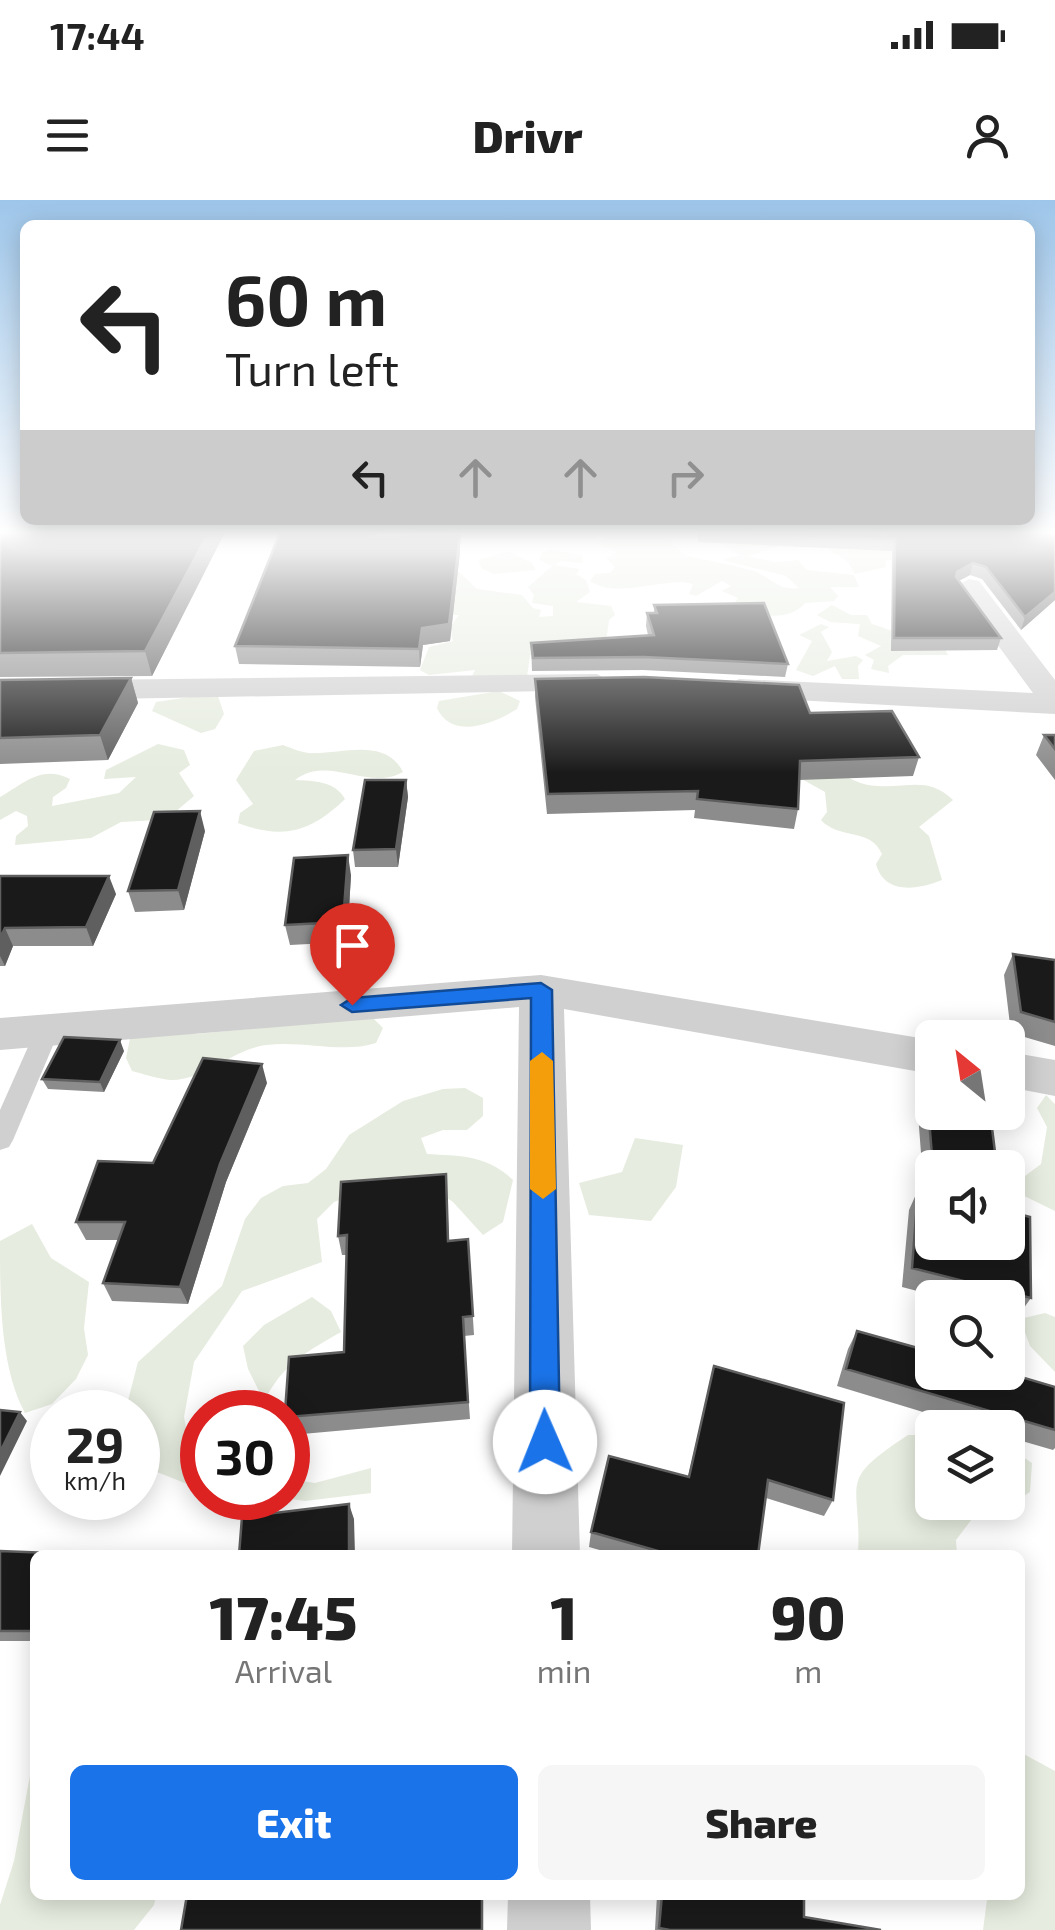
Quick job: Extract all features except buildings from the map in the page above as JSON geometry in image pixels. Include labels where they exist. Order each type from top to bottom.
[{"type":"street","points":[[987,611],[1055,703]]},
{"type":"street","points":[[0,691],[623,683]]},
{"type":"street","points":[[702,686],[1055,703]]},
{"type":"street","points":[[541,990],[546,1550]]},
{"type":"street","points":[[0,1034],[541,990],[915,1054]]},
{"type":"street","points":[[1025,1073],[1055,1078]]},
{"type":"street","points":[[549,1900],[550,1930]]},
{"type":"lane","points":[[0,1140],[48,1029]]},
{"type":"shaded area","points":[[447,611],[541,611],[539,617],[553,616],[553,611],[613,611],[615,615],[609,620],[606,641],[530,655],[527,677],[472,676],[475,670],[429,675],[420,670],[429,647],[453,641],[450,627],[459,615],[446,615]]},
{"type":"shaded area","points":[[748,611],[795,611],[771,616]]},
{"type":"shaded area","points":[[823,611],[843,611],[867,615],[872,624],[945,649],[948,655],[903,655],[888,666],[889,673],[871,669],[874,660],[865,655],[881,646],[858,636],[860,624],[830,622],[817,615]]},
{"type":"shaded area","points":[[821,624],[829,627],[821,632],[832,652],[827,661],[856,656],[863,660],[858,666],[859,679],[842,679],[835,666],[813,676],[796,670],[812,641],[799,635]]},
{"type":"shaded area","points":[[499,691],[520,701],[517,709],[486,724],[453,724],[437,708],[439,701]]},
{"type":"shaded area","points":[[217,693],[224,714],[215,729],[201,733],[152,711],[156,702]]},
{"type":"shaded area","points":[[158,744],[184,750],[190,765],[179,773],[194,796],[174,813],[157,820],[121,822],[91,838],[15,845],[16,836],[28,826],[27,816],[16,811],[0,820],[0,797],[42,775],[70,779],[66,788],[53,797],[52,806],[119,793],[136,777],[104,779],[106,770]]},
{"type":"shaded area","points":[[283,745],[311,753],[376,751],[396,761],[403,772],[376,778],[335,771],[308,773],[295,780],[330,785],[345,799],[320,819],[296,830],[269,831],[238,823],[240,813],[253,804],[236,780],[254,751]]},
{"type":"shaded area","points":[[833,769],[872,786],[935,788],[953,800],[919,827],[929,836],[942,880],[913,888],[894,885],[880,874],[876,864],[882,854],[877,846],[821,820],[827,812],[825,792],[800,778]]},
{"type":"shaded area","points":[[372,1017],[383,1028],[376,1043],[350,1047],[266,1045],[183,1079],[132,1071],[126,1058],[131,1034],[196,1034]]},
{"type":"shaded area","points":[[465,1088],[483,1098],[483,1116],[467,1130],[443,1130],[421,1138],[427,1154],[483,1161],[513,1180],[503,1222],[483,1235],[453,1202],[433,1189],[359,1193],[334,1202],[317,1219],[322,1262],[242,1291],[194,1362],[189,1390],[180,1390],[180,1481],[160,1473],[160,1390],[131,1390],[138,1362],[222,1286],[245,1219],[261,1198],[283,1186],[308,1183],[326,1169],[349,1135],[403,1101],[443,1089]]},
{"type":"shaded area","points":[[1046,1095],[1055,1104],[1055,1211],[1025,1196],[1025,1176],[1041,1164],[1047,1127],[1037,1108]]},
{"type":"shaded area","points":[[635,1138],[683,1145],[676,1187],[651,1221],[589,1215],[579,1183],[622,1172]]},
{"type":"shaded area","points":[[32,1224],[51,1258],[89,1282],[84,1328],[88,1355],[65,1390],[30,1390],[30,1411],[25,1413],[6,1353],[0,1241]]},
{"type":"shaded area","points":[[312,1297],[331,1311],[341,1332],[292,1364],[271,1390],[258,1390],[243,1346],[264,1325]]},
{"type":"shaded area","points":[[1045,1313],[1055,1317],[1055,1372],[1030,1346],[1025,1318]]},
{"type":"shaded area","points":[[908,1435],[915,1435],[915,1520],[971,1520],[956,1540],[957,1550],[858,1550],[857,1485],[870,1463]]},
{"type":"shaded area","points":[[1025,1458],[1032,1463],[1030,1492],[1025,1495]]},
{"type":"shaded area","points":[[371,1468],[371,1493],[310,1500],[310,1482]]},
{"type":"shaded area","points":[[1025,1755],[1055,1771],[1055,1930],[983,1930],[987,1900],[1025,1900]]},
{"type":"shaded area","points":[[30,1776],[30,1900],[155,1900],[154,1905],[134,1930],[0,1930],[0,1905],[14,1861]]},
{"type":"slow traffic","points":[[542,1061],[543,1189]]},
{"type":"route","points":[[352,1005],[541,990],[545,1442]]}]
